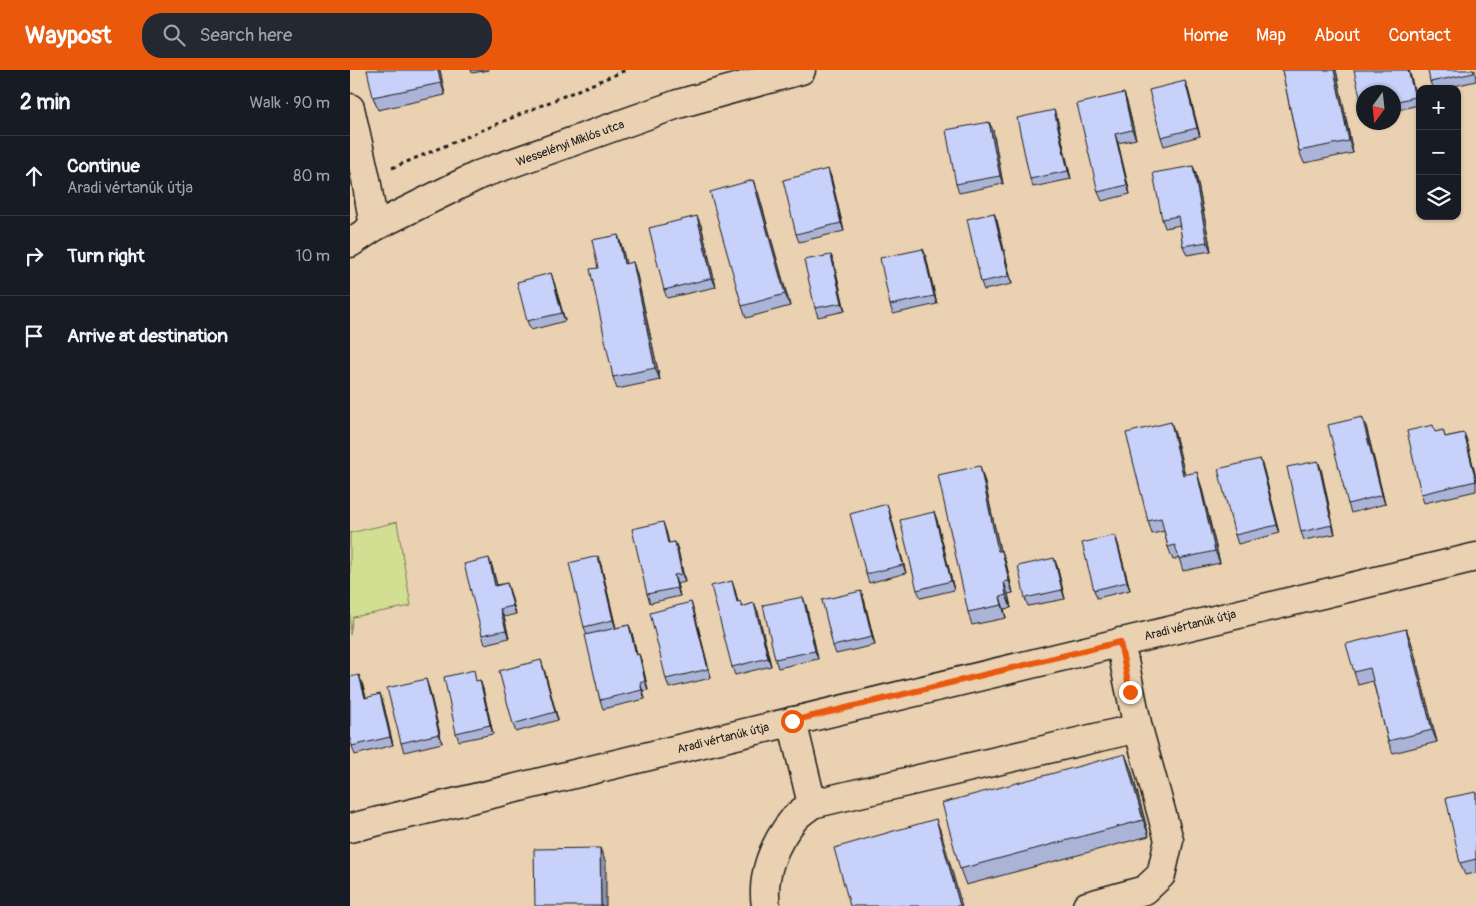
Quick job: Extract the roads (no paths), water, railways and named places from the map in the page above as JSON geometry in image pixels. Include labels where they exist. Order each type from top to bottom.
[{"type":"street","name":"Wesselényi Miklós utca","points":[[350,243],[374,227],[481,174],[678,104],[801,70]]},
{"type":"street","points":[[350,108],[366,179],[374,227]]},
{"type":"street","name":"Aradi vértanúk útja","points":[[350,828],[1476,557]]},
{"type":"street","points":[[1087,906],[1144,890],[1161,875],[1169,840],[1138,728],[1120,642]]},
{"type":"street","points":[[792,721],[812,804]]},
{"type":"street","points":[[766,906],[767,870],[774,848],[794,818],[812,804],[1138,728]]}]
